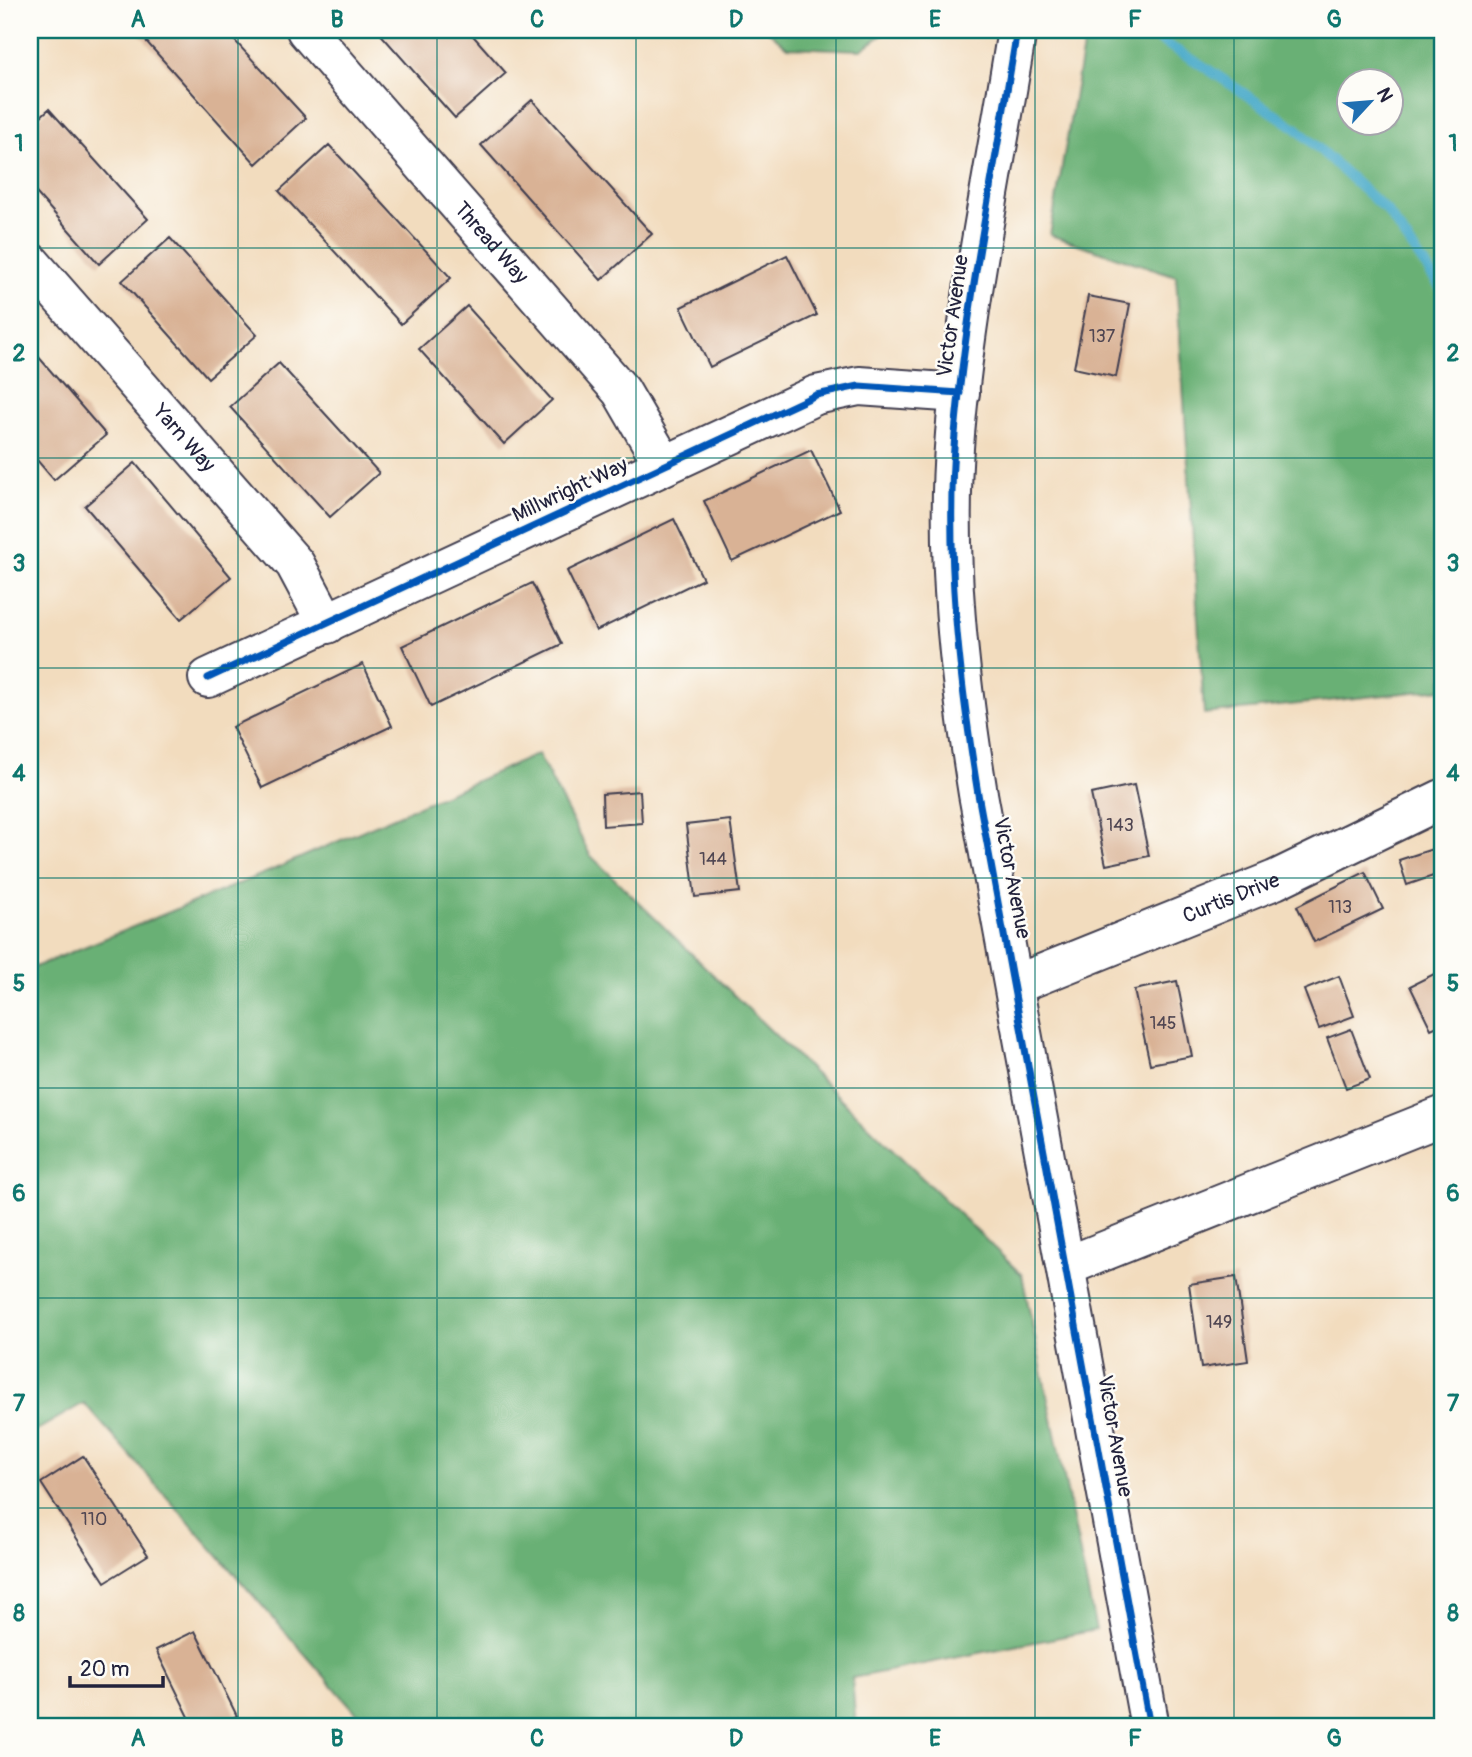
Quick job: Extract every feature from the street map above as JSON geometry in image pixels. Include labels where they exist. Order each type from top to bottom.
[{"type":"street","name":"Thread Way","points":[[306,30],[621,391],[664,465]]},
{"type":"street","name":"Victor Avenue","points":[[1017,30],[968,312],[955,444],[953,561],[961,685],[978,794],[1150,1727]]},
{"type":"street","name":"Yarn Way","points":[[30,262],[295,564],[327,624]]},
{"type":"street","name":"Millwright Way","points":[[208,678],[816,395],[859,386],[960,393]]},
{"type":"street","name":"Curtis Drive","points":[[1014,985],[1275,880],[1442,799]]},
{"type":"street","points":[[1067,1266],[1442,1116]]},
{"type":"green space","points":[[767,30],[889,30],[861,50],[787,47]]},
{"type":"green space","points":[[1111,30],[1442,30],[1442,689],[1204,714],[1176,276],[1050,235],[1084,41]]},
{"type":"green space","points":[[538,754],[590,855],[1022,1275],[1096,1630],[852,1678],[856,1727],[369,1727],[84,1403],[30,1434],[30,969],[270,871]]},
{"type":"building","points":[[136,30],[225,30],[306,118],[256,164]]},
{"type":"building","points":[[377,30],[468,30],[506,73],[455,118]]},
{"type":"building","points":[[532,100],[652,234],[601,280],[481,145]]},
{"type":"building","points":[[49,109],[148,219],[99,264],[30,186],[30,126]]},
{"type":"building","points":[[329,145],[451,278],[401,324],[279,191]]},
{"type":"building","points":[[170,238],[257,335],[208,378],[122,281]]},
{"type":"building","points":[[787,255],[817,315],[710,367],[681,307]]},
{"type":"building","points":[[1088,296],[1130,304],[1116,377],[1074,368]]},
{"type":"building","points":[[467,306],[552,400],[504,444],[419,349]]},
{"type":"building","points":[[30,347],[106,435],[54,480],[30,452]]},
{"type":"building","points":[[279,363],[379,473],[330,517],[230,407]]},
{"type":"building","points":[[811,450],[840,510],[732,561],[704,501]]},
{"type":"building","points":[[135,463],[231,577],[181,619],[85,506]]},
{"type":"building","points":[[674,519],[703,579],[596,631],[567,571]]},
{"type":"building","points":[[532,583],[562,644],[431,707],[402,646]]},
{"type":"building","points":[[363,664],[392,726],[262,788],[232,727]]},
{"type":"building","points":[[1134,785],[1149,856],[1106,865],[1091,794]]},
{"type":"building","points":[[640,791],[642,823],[603,826],[602,794]]},
{"type":"building","points":[[730,820],[740,892],[695,897],[686,825]]},
{"type":"building","points":[[1442,846],[1442,873],[1407,885],[1399,860]]},
{"type":"building","points":[[1365,872],[1383,909],[1314,942],[1297,906]]},
{"type":"building","points":[[1442,970],[1442,1024],[1431,1029],[1410,986]]},
{"type":"building","points":[[1339,976],[1354,1016],[1319,1029],[1304,990]]},
{"type":"building","points":[[1177,981],[1192,1056],[1150,1064],[1134,990]]},
{"type":"building","points":[[1351,1029],[1370,1079],[1346,1088],[1327,1038]]},
{"type":"building","points":[[1236,1277],[1248,1361],[1201,1368],[1189,1284]]},
{"type":"building","points":[[83,1456],[148,1555],[105,1582],[41,1483]]},
{"type":"building","points":[[195,1631],[237,1716],[214,1727],[194,1727],[156,1650]]},
{"type":"waterway","points":[[1142,30],[1197,62],[1296,128],[1387,211],[1442,290]]},
{"type":"cycle path","points":[[1017,30],[974,282],[960,383],[952,479],[956,615],[978,794],[1150,1727]]},
{"type":"cycle path","points":[[208,678],[816,395],[859,386],[960,393]]}]
